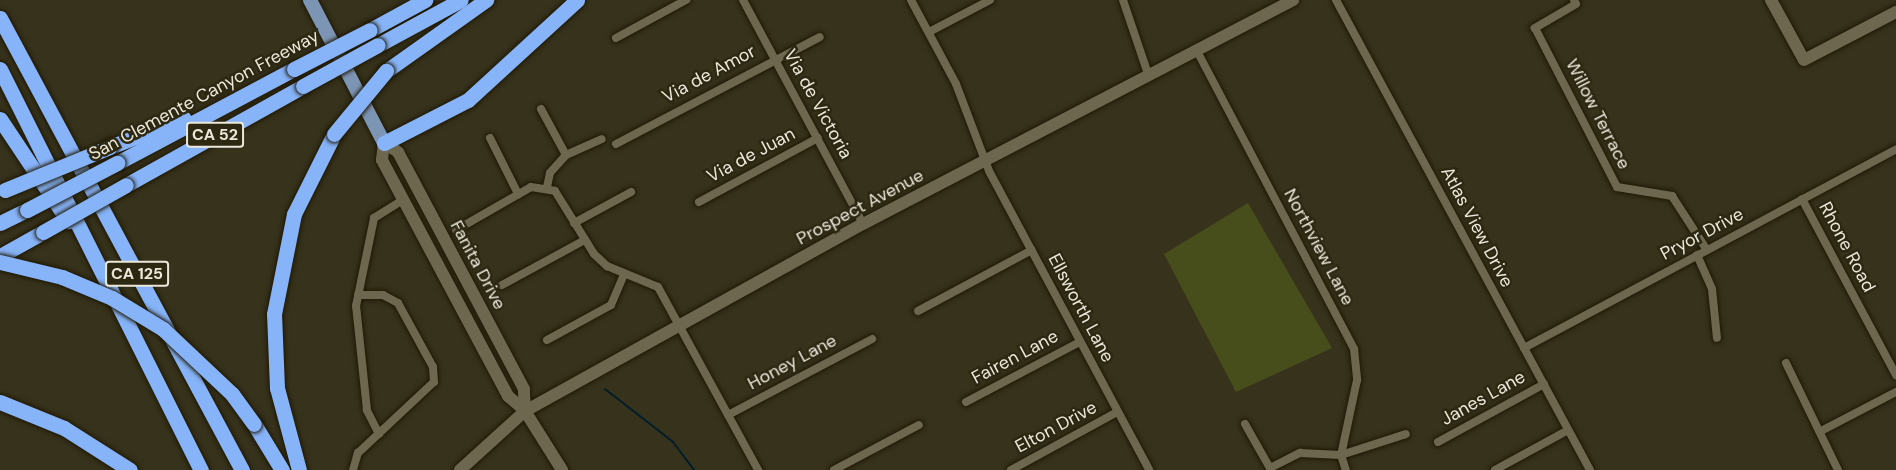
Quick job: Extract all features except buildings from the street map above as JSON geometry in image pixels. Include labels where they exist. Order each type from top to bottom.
[{"type":"highway","name":"San Clemente Canyon Freeway","points":[[0,224],[425,0]]},
{"type":"highway","name":"CA 52","points":[[0,256],[461,0]]},
{"type":"highway","points":[[299,470],[276,388],[274,314],[294,214],[334,134],[386,71],[486,0]]},
{"type":"highway","points":[[384,143],[468,100],[577,0]]},
{"type":"highway","name":"CA 125","points":[[0,18],[242,470]]},
{"type":"highway","name":"CA 125","points":[[0,69],[201,470]]},
{"type":"highway","points":[[2,191],[259,88]]},
{"type":"highway","points":[[0,118],[106,277]]},
{"type":"highway","points":[[0,262],[72,281],[163,329],[232,394],[282,470]]},
{"type":"highway","points":[[0,402],[64,428],[129,470]]},
{"type":"main road","name":"Fanita Drive","points":[[310,0],[384,143],[398,152],[524,389],[525,411]]},
{"type":"main road","name":"Prospect Avenue","points":[[460,470],[525,411],[862,224],[1149,77],[1293,0]]},
{"type":"main road","points":[[1771,0],[1804,60],[1896,12]]},
{"type":"main road","name":"Fanita Drive","points":[[384,143],[382,159],[508,396],[525,411],[562,470]]},
{"type":"street","points":[[616,38],[686,0]]},
{"type":"street","name":"Via de Victoria","points":[[744,0],[862,224]]},
{"type":"street","name":"Ellsworth Lane","points":[[911,0],[929,32],[985,161],[1149,470]]},
{"type":"street","points":[[929,32],[990,0]]},
{"type":"street","points":[[1122,0],[1149,77]]},
{"type":"street","name":"Atlas View Drive","points":[[1336,0],[1590,470]]},
{"type":"street","name":"Willow Terrace","points":[[1574,0],[1576,4],[1535,28],[1617,187],[1672,196],[1707,250]]},
{"type":"street","name":"Via de Amor","points":[[616,144],[774,58],[820,37]]},
{"type":"street","name":"Northview Lane","points":[[1197,51],[1354,349],[1357,380],[1341,455]]},
{"type":"street","points":[[541,109],[566,155]]},
{"type":"street","points":[[490,138],[518,194]]},
{"type":"street","name":"Via de Juan","points":[[699,202],[818,138]]},
{"type":"street","points":[[602,139],[566,155],[550,173],[547,187],[574,222],[583,241],[607,266],[658,287],[758,470]]},
{"type":"street","name":"Pryor Drive","points":[[1524,348],[1896,149]]},
{"type":"street","points":[[456,230],[518,194],[547,187]]},
{"type":"street","points":[[574,222],[631,192]]},
{"type":"street","name":"Rhone Road","points":[[1802,199],[1896,375]]},
{"type":"street","points":[[379,434],[367,410],[355,330],[358,295],[374,218],[404,200]]},
{"type":"street","points":[[502,285],[583,241]]},
{"type":"street","points":[[918,311],[1032,250]]},
{"type":"street","points":[[1697,255],[1712,289],[1717,339]]},
{"type":"street","points":[[548,340],[611,305],[624,274]]},
{"type":"street","points":[[353,470],[358,453],[431,388],[433,367],[398,303],[383,295],[358,295]]},
{"type":"street","name":"Honey Lane","points":[[728,415],[872,339]]},
{"type":"street","name":"Fairen Lane","points":[[966,402],[1080,342]]},
{"type":"street","points":[[1786,363],[1838,470]]},
{"type":"street","name":"Janes Lane","points":[[1438,442],[1544,384]]},
{"type":"street","points":[[1821,431],[1896,392]]},
{"type":"street","name":"Elton Drive","points":[[1011,470],[1118,412]]},
{"type":"street","points":[[1245,424],[1270,469],[1307,452],[1341,455],[1406,434]]},
{"type":"street","points":[[834,470],[919,425]]},
{"type":"street","points":[[1496,470],[1568,430]]},
{"type":"street","points":[[1341,455],[1346,470]]},
{"type":"green space","points":[[1248,203],[1332,348],[1236,392],[1164,254]]},
{"type":"waterway","points":[[605,389],[673,442],[694,470]]}]
